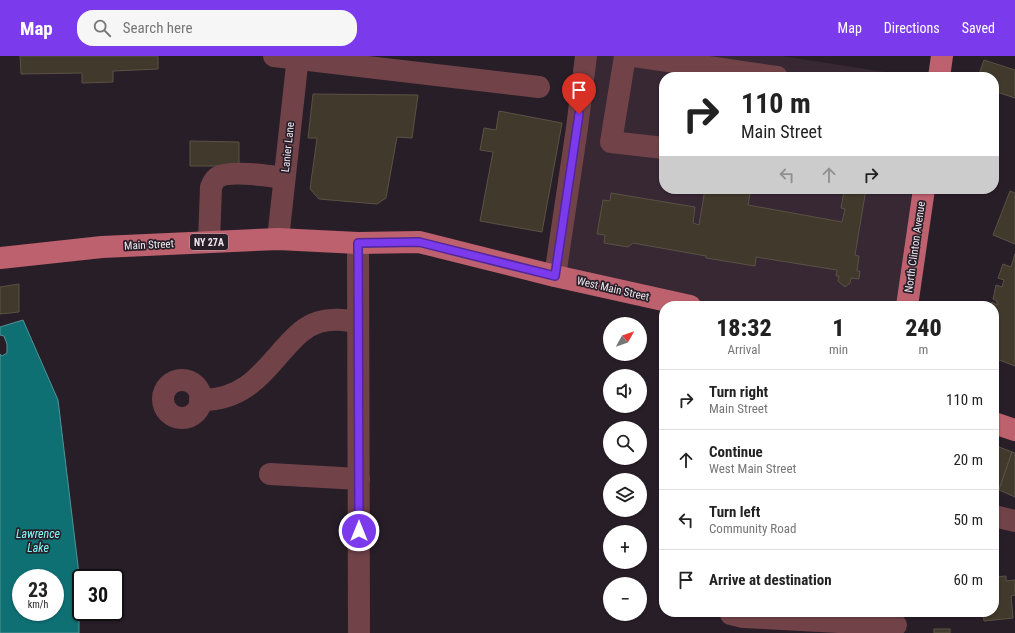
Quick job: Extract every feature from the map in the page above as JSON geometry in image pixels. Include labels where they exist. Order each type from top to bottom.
[{"type":"main road","points":[[940,72],[942,56]]},
{"type":"main road","name":"North Clinton Avenue","points":[[908,301],[923,194]]},
{"type":"main road","name":"Main Street","points":[[0,258],[102,247],[278,239],[358,243],[419,242]]},
{"type":"main road","name":"West Main Street","points":[[419,242],[555,276],[668,301]]},
{"type":"main road","points":[[999,425],[1015,430]]},
{"type":"street","points":[[274,56],[539,87]]},
{"type":"street","points":[[555,276],[586,56]]},
{"type":"street","points":[[625,56],[611,142],[659,147]]},
{"type":"street","points":[[634,56],[716,72]]},
{"type":"street","name":"Lanier Lane","points":[[278,239],[298,58]]},
{"type":"street","points":[[209,242],[211,187],[219,176],[231,174],[284,178]]},
{"type":"street","points":[[358,243],[359,633]]},
{"type":"street","points":[[200,400],[210,401],[241,392],[267,369],[296,335],[306,327],[320,322],[338,319],[358,322]]},
{"type":"street","points":[[270,474],[359,479]]},
{"type":"street","points":[[999,517],[1015,521]]},
{"type":"street","points":[[743,617],[863,618],[896,623]]},
{"type":"shaded area","points":[[586,56],[782,56],[885,72],[659,72],[659,194],[923,194],[908,301],[668,301],[555,276]]},
{"type":"water","name":"Lawrence Lake","points":[[23,320],[58,400],[78,569],[72,569],[72,621],[79,621],[79,633],[0,633],[0,354],[2,356],[7,353],[7,344],[4,336],[0,335],[0,327]]},
{"type":"building","points":[[20,56],[158,56],[158,69],[113,71],[113,82],[82,83],[82,73],[21,74]]},
{"type":"building","points":[[984,60],[1015,70],[1015,98],[999,93],[999,72],[980,72]]},
{"type":"building","points":[[313,94],[418,95],[412,138],[397,137],[386,198],[377,204],[319,199],[310,189],[317,138],[308,138]]},
{"type":"building","points":[[499,111],[562,123],[542,232],[480,221],[493,152],[480,150],[484,128],[496,130]]},
{"type":"building","points":[[190,141],[239,142],[239,166],[190,166]]},
{"type":"building","points":[[1010,191],[1015,193],[1015,244],[993,235]]},
{"type":"building","points":[[611,193],[695,207],[693,223],[699,225],[704,194],[750,194],[748,205],[842,222],[845,209],[841,208],[843,194],[865,194],[855,255],[859,256],[857,271],[860,271],[859,279],[851,278],[850,283],[845,287],[838,281],[839,276],[836,276],[837,270],[756,257],[755,266],[706,258],[706,256],[633,243],[628,247],[604,243],[605,235],[597,234],[603,200],[610,201]]},
{"type":"building","points":[[1015,254],[1015,366],[999,360],[999,301],[993,299],[996,285],[1002,287],[1004,280],[998,278],[1003,264],[1011,267]]},
{"type":"building","points":[[19,284],[19,312],[0,314],[0,287]]},
{"type":"building","points":[[999,447],[1012,452],[999,490]]},
{"type":"building","points":[[1012,452],[1015,453],[1015,497],[999,490]]},
{"type":"building","points":[[1006,576],[1006,581],[1015,580],[1015,595],[1011,596],[1013,618],[984,621],[984,617],[999,617],[999,577]]},
{"type":"building","points":[[934,629],[950,629],[950,633],[934,633]]},
{"type":"route","points":[[359,531],[358,243],[419,242],[555,276],[579,114]]}]
